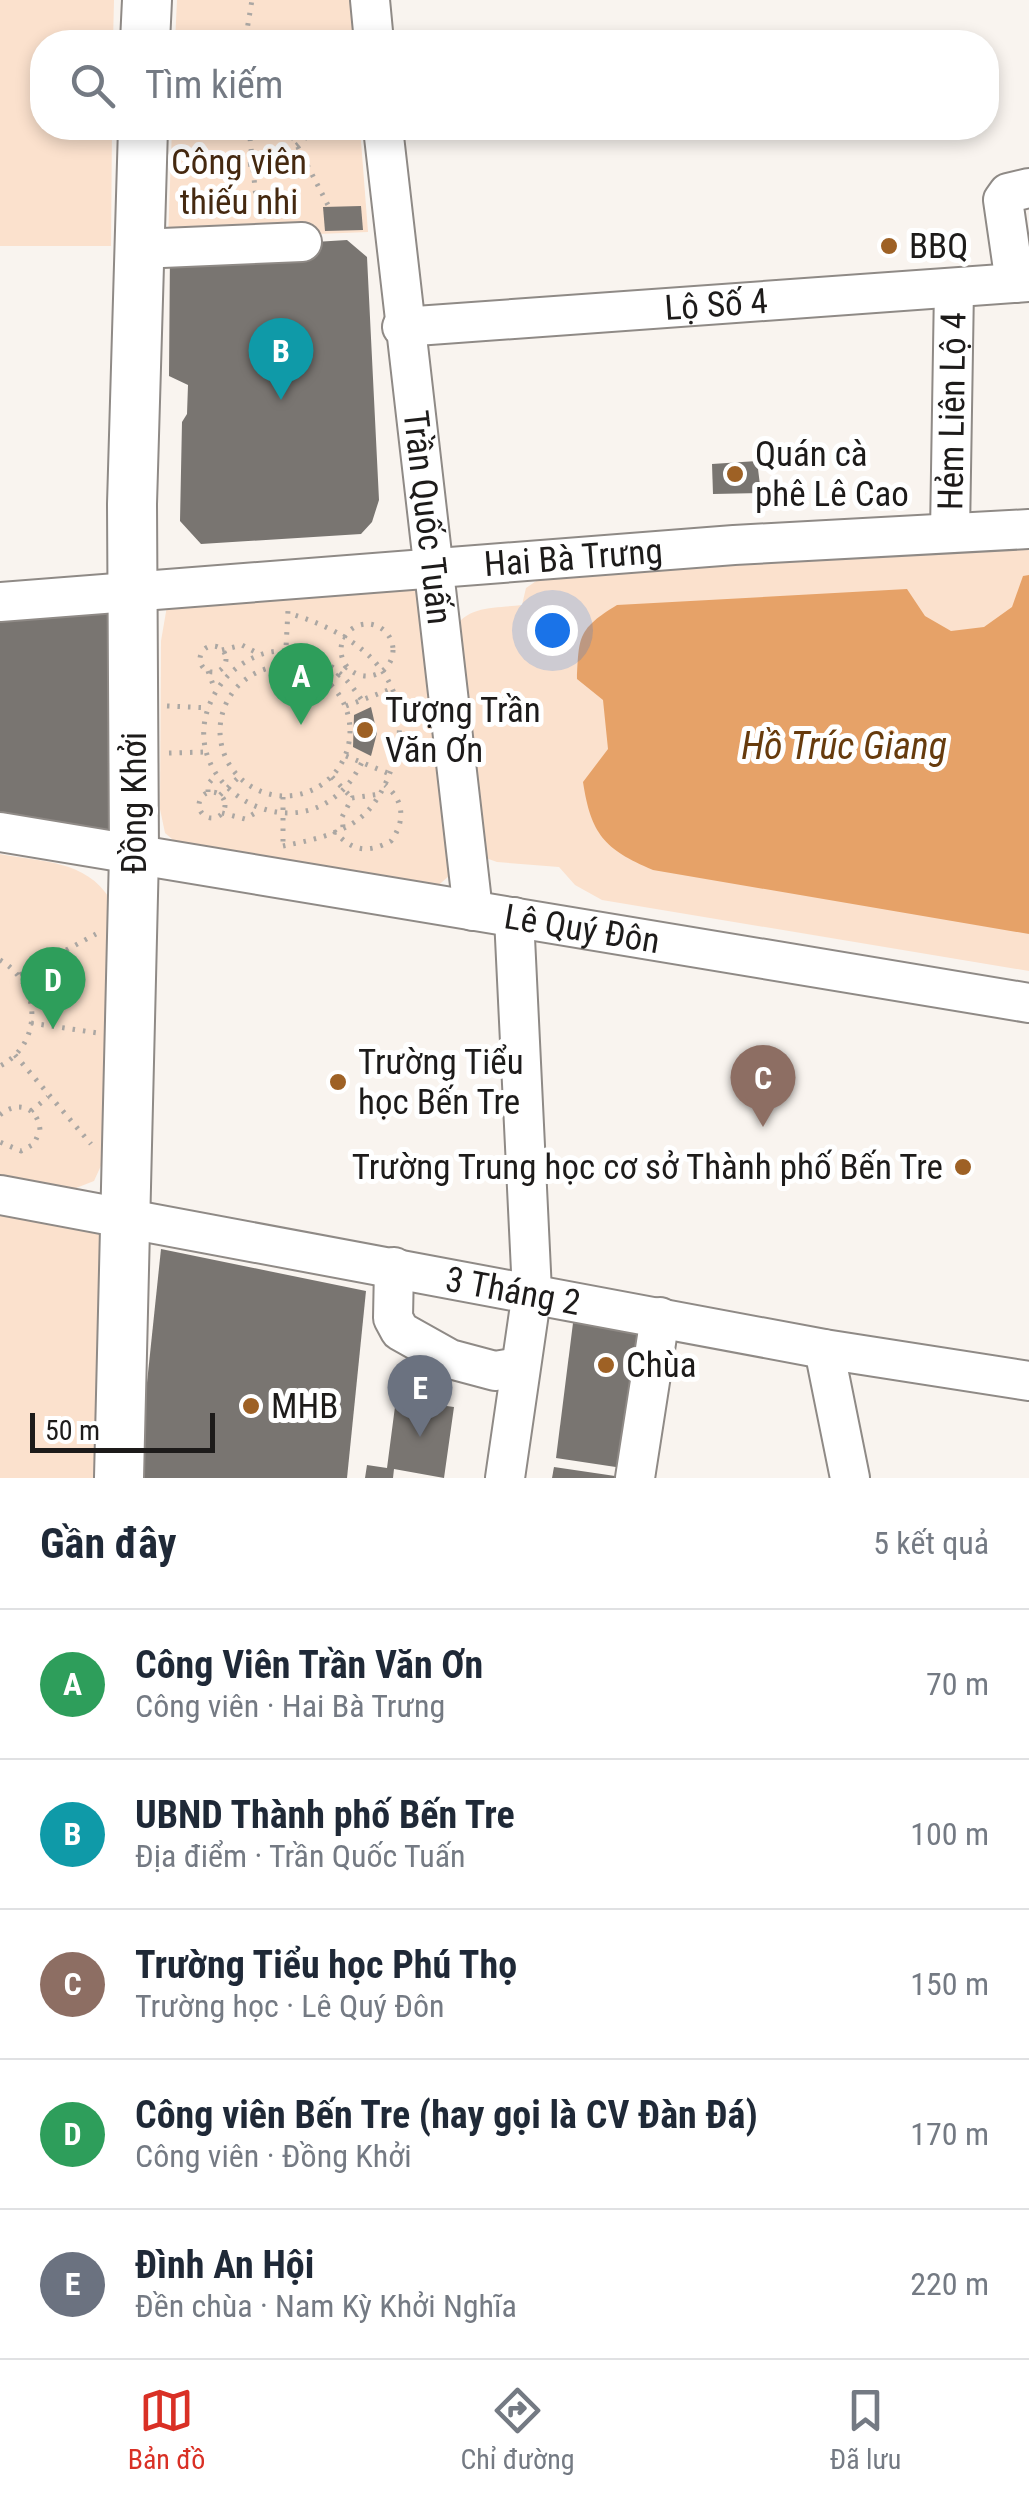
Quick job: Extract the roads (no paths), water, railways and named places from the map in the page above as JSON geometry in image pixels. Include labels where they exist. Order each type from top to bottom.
[{"type":"main road","points":[[146,0],[146,30]]},
{"type":"main road","name":"Đồng Khởi","points":[[119,1478],[134,854],[132,504],[139,249],[157,140]]},
{"type":"street","points":[[370,0],[373,30]]},
{"type":"street","name":"Trần Quốc Tuấn","points":[[384,140],[402,327],[473,911]]},
{"type":"street","points":[[1022,282],[1003,200],[1008,194],[1029,188]]},
{"type":"street","points":[[139,249],[302,242]]},
{"type":"street","name":"Lộ Số 4","points":[[402,327],[1022,282]]},
{"type":"street","name":"Hẻm Liên Lộ 4","points":[[950,533],[954,288]]},
{"type":"street","name":"Hai Bà Trưng","points":[[0,602],[1029,529]]},
{"type":"street","name":"Lê Quý Đôn","points":[[0,832],[1029,1003]]},
{"type":"street","points":[[504,1478],[532,1292],[514,918]]},
{"type":"street","name":"3 Tháng 2","points":[[0,1195],[123,1200],[394,1267],[824,1348],[1029,1381]]},
{"type":"street","points":[[394,1267],[393,1318],[400,1330],[450,1359],[495,1371],[519,1367]]},
{"type":"street","points":[[635,1478],[660,1316]]},
{"type":"street","points":[[824,1348],[850,1478]]},
{"type":"water","name":"Hồ Trúc Giang","points":[[1029,575],[1029,934],[653,870],[611,847],[596,827],[583,782],[608,749],[603,700],[577,679],[579,653],[588,628],[617,605],[907,589],[925,616],[951,631],[984,627],[1012,607],[1023,576]]},
{"type":"place","name":"BBQ","points":[[889,246]]},
{"type":"place","name":"UBND Thành phố Bến Tre","points":[[281,400]]},
{"type":"place","name":"Quán cà phê Lê Cao","points":[[735,474]]},
{"type":"place","name":"Công Viên Trần Văn Ơn","points":[[301,725]]},
{"type":"place","name":"Tượng Trần Văn Ơn","points":[[365,730]]},
{"type":"place","name":"Công viên Bến Tre (hay gọi là CV Đàn Đá)","points":[[53,1029]]},
{"type":"place","name":"Trường Tiểu học Bến Tre","points":[[338,1082]]},
{"type":"place","name":"Trường Tiểu học Phú Thọ","points":[[763,1127]]},
{"type":"place","name":"Trường Trung học cơ sở Thành phố Bến Tre","points":[[963,1167]]},
{"type":"place","name":"Chùa","points":[[606,1365]]},
{"type":"place","name":"MHB","points":[[251,1406]]},
{"type":"place","name":"Đình An Hội","points":[[420,1437]]},
{"type":"park label","name":"Công viên thiếu nhi","points":[[239,182]]}]
